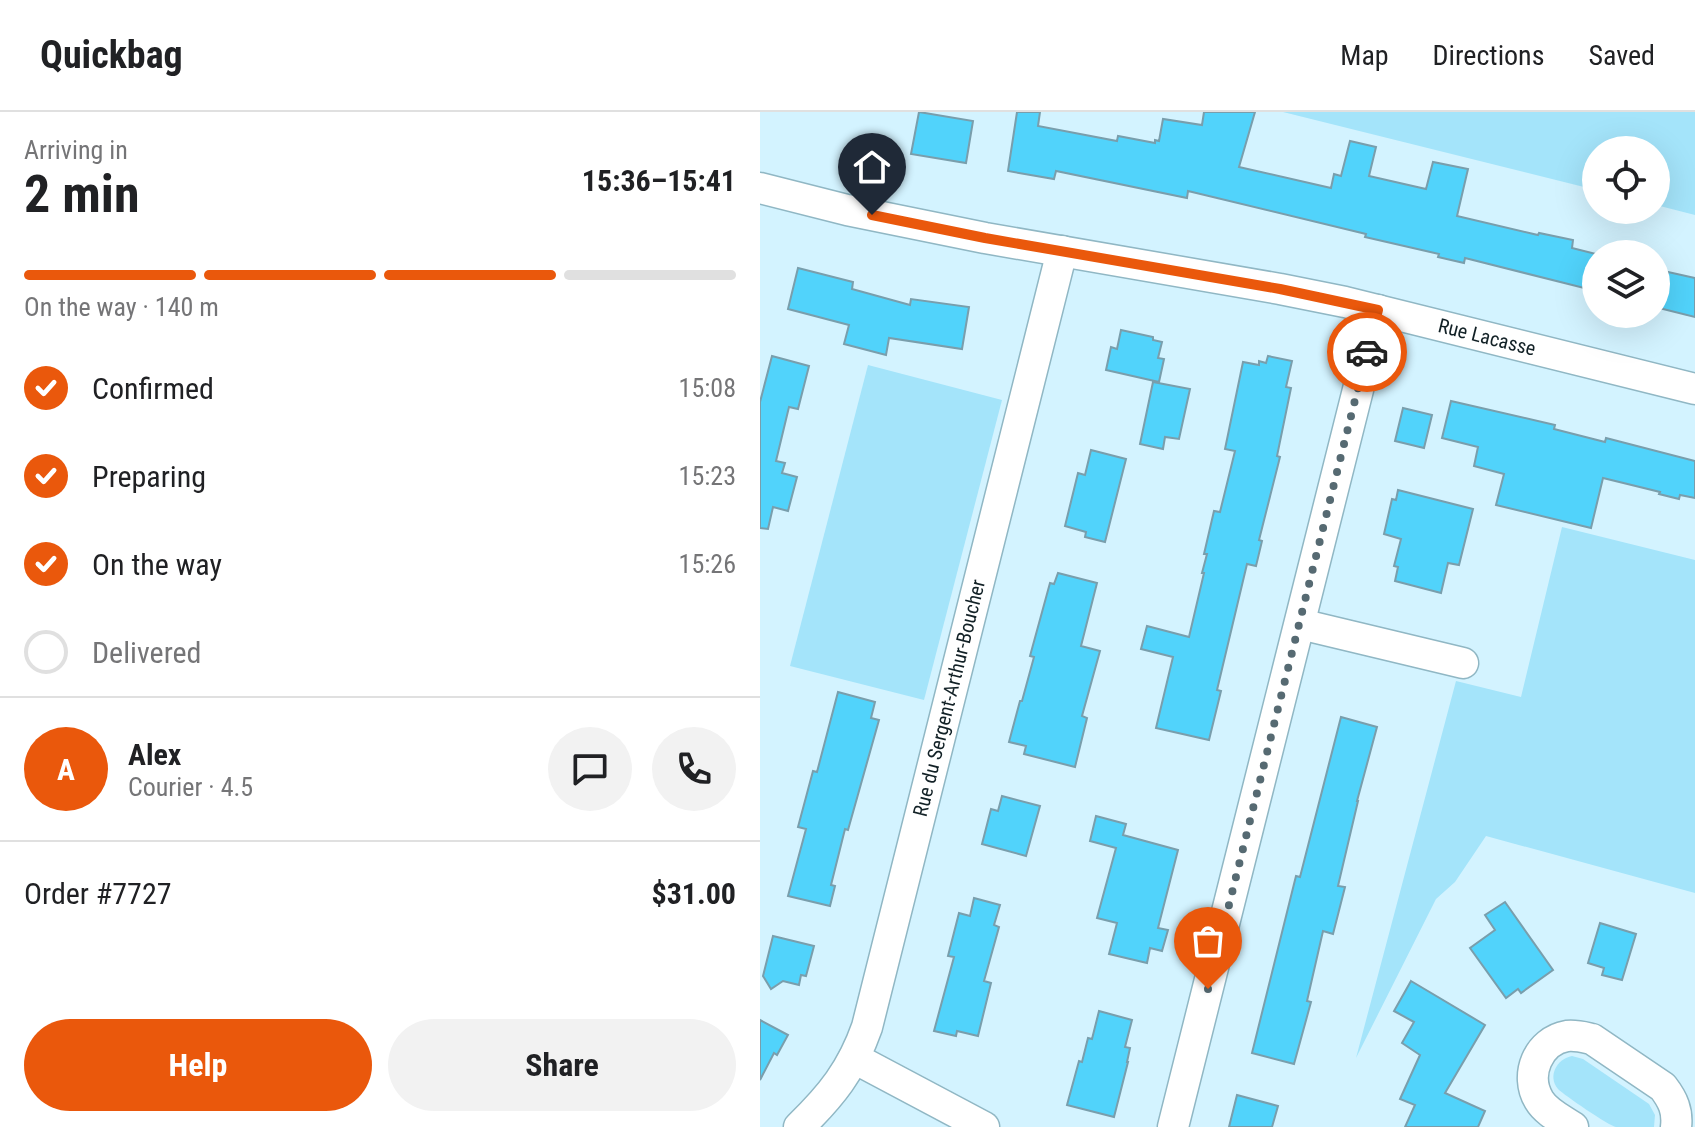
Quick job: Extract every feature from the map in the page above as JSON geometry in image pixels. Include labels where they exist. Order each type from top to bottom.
[{"type":"street","name":"Rue Lacasse","points":[[760,188],[896,221],[1293,291],[1695,389]]},
{"type":"street","name":"Rue du Sergent-Arthur-Boucher","points":[[799,1127],[836,1088],[854,1058],[867,1027],[1062,251]]},
{"type":"street","points":[[1173,1127],[1378,310]]},
{"type":"street","points":[[1300,624],[1463,663]]},
{"type":"street","points":[[1573,1127],[1545,1108],[1537,1097],[1532,1072],[1543,1049],[1566,1036],[1592,1039],[1663,1087],[1676,1110],[1676,1127]]},
{"type":"street","points":[[854,1058],[984,1127]]},
{"type":"shaded area","points":[[1283,112],[1695,112],[1695,215],[1670,209],[1670,136],[1582,136],[1582,187]]},
{"type":"shaded area","points":[[868,365],[1002,400],[924,700],[790,666]]},
{"type":"shaded area","points":[[1562,527],[1695,560],[1695,893],[1486,836],[1455,882],[1436,899],[1356,1058],[1456,681],[1521,697]]},
{"type":"shaded area","points":[[1572,1056],[1583,1059],[1649,1104],[1655,1115],[1654,1127],[1616,1127],[1558,1089],[1553,1079],[1555,1069]]},
{"type":"building","points":[[919,112],[973,121],[966,163],[911,154]]},
{"type":"building","points":[[1017,112],[1040,112],[1038,126],[1117,141],[1118,136],[1155,143],[1155,140],[1159,141],[1163,119],[1202,125],[1204,112],[1255,112],[1239,167],[1331,188],[1334,174],[1341,176],[1350,141],[1376,147],[1369,176],[1426,189],[1433,162],[1468,169],[1457,216],[1573,240],[1572,248],[1582,250],[1582,287],[1465,258],[1464,263],[1438,257],[1439,254],[1365,237],[1366,234],[1188,191],[1187,198],[1056,171],[1054,179],[1008,171]]},
{"type":"building","points":[[798,268],[853,282],[852,289],[910,305],[911,299],[969,307],[962,349],[889,338],[886,355],[844,344],[849,325],[788,309]]},
{"type":"building","points":[[1670,272],[1695,278],[1695,317],[1670,311]]},
{"type":"building","points":[[1121,330],[1162,342],[1158,358],[1164,359],[1159,382],[1106,370],[1111,347],[1117,349]]},
{"type":"building","points":[[772,356],[809,366],[798,409],[789,407],[776,461],[785,463],[782,473],[797,477],[788,511],[773,507],[768,529],[760,528],[760,402]]},
{"type":"building","points":[[1268,356],[1292,361],[1286,387],[1291,388],[1277,456],[1280,457],[1259,540],[1262,541],[1256,566],[1247,564],[1217,690],[1221,691],[1209,740],[1156,728],[1173,657],[1141,649],[1147,626],[1189,637],[1214,511],[1220,512],[1235,451],[1225,449],[1243,362],[1259,365],[1259,361],[1266,363]]},
{"type":"building","points":[[1153,382],[1190,389],[1179,439],[1165,437],[1163,449],[1140,444]]},
{"type":"building","points":[[1451,401],[1555,425],[1554,429],[1605,442],[1606,438],[1695,461],[1695,498],[1680,495],[1679,499],[1603,478],[1591,528],[1496,505],[1504,474],[1474,466],[1478,447],[1442,438]]},
{"type":"building","points":[[1403,408],[1432,415],[1424,448],[1395,441]]},
{"type":"building","points":[[1091,450],[1126,459],[1105,542],[1085,537],[1086,532],[1065,526],[1078,473],[1085,475]]},
{"type":"building","points":[[1398,490],[1473,509],[1459,565],[1448,563],[1441,593],[1395,581],[1398,567],[1394,566],[1401,539],[1384,534],[1392,499],[1396,500]]},
{"type":"building","points":[[1058,573],[1097,583],[1081,646],[1100,651],[1082,716],[1087,718],[1075,767],[1024,754],[1026,746],[1009,742],[1034,657],[1030,656],[1050,583],[1054,584]]},
{"type":"building","points":[[838,692],[875,702],[871,718],[879,720],[848,830],[845,829],[831,885],[835,886],[830,906],[788,896],[806,829],[798,827],[813,771],[817,772]]},
{"type":"building","points":[[1341,717],[1377,727],[1338,886],[1345,887],[1333,934],[1323,931],[1307,1001],[1311,1002],[1294,1064],[1252,1053],[1296,876],[1300,877]]},
{"type":"building","points":[[1002,796],[1040,806],[1026,856],[982,844],[991,809],[998,811]]},
{"type":"building","points":[[1096,816],[1126,824],[1123,835],[1178,850],[1158,928],[1168,930],[1162,951],[1150,948],[1147,963],[1109,954],[1117,923],[1097,918],[1116,848],[1090,841]]},
{"type":"building","points":[[974,898],[1000,905],[994,925],[999,927],[984,981],[991,983],[978,1036],[957,1031],[956,1036],[934,1031],[954,957],[948,956],[959,913],[970,916]]},
{"type":"building","points":[[1505,902],[1553,970],[1521,993],[1518,989],[1506,998],[1470,948],[1495,930],[1485,915]]},
{"type":"building","points":[[1600,923],[1636,934],[1622,980],[1602,975],[1604,968],[1588,963]]},
{"type":"building","points":[[773,936],[814,946],[806,976],[801,975],[799,985],[783,981],[771,989],[763,976]]},
{"type":"building","points":[[1411,981],[1485,1025],[1445,1093],[1485,1111],[1478,1127],[1405,1127],[1415,1105],[1400,1099],[1420,1055],[1402,1043],[1414,1022],[1394,1011]]},
{"type":"building","points":[[1099,1011],[1132,1020],[1125,1047],[1130,1048],[1128,1062],[1114,1117],[1067,1105],[1079,1061],[1082,1062],[1088,1038],[1092,1039]]},
{"type":"building","points":[[760,1020],[788,1035],[760,1080]]},
{"type":"building","points":[[1237,1095],[1278,1106],[1272,1127],[1229,1127]]},
{"type":"way so far","points":[[1208,989],[1367,352]]},
{"type":"route","points":[[872,215],[985,238],[1280,289],[1378,310],[1367,352]]}]
